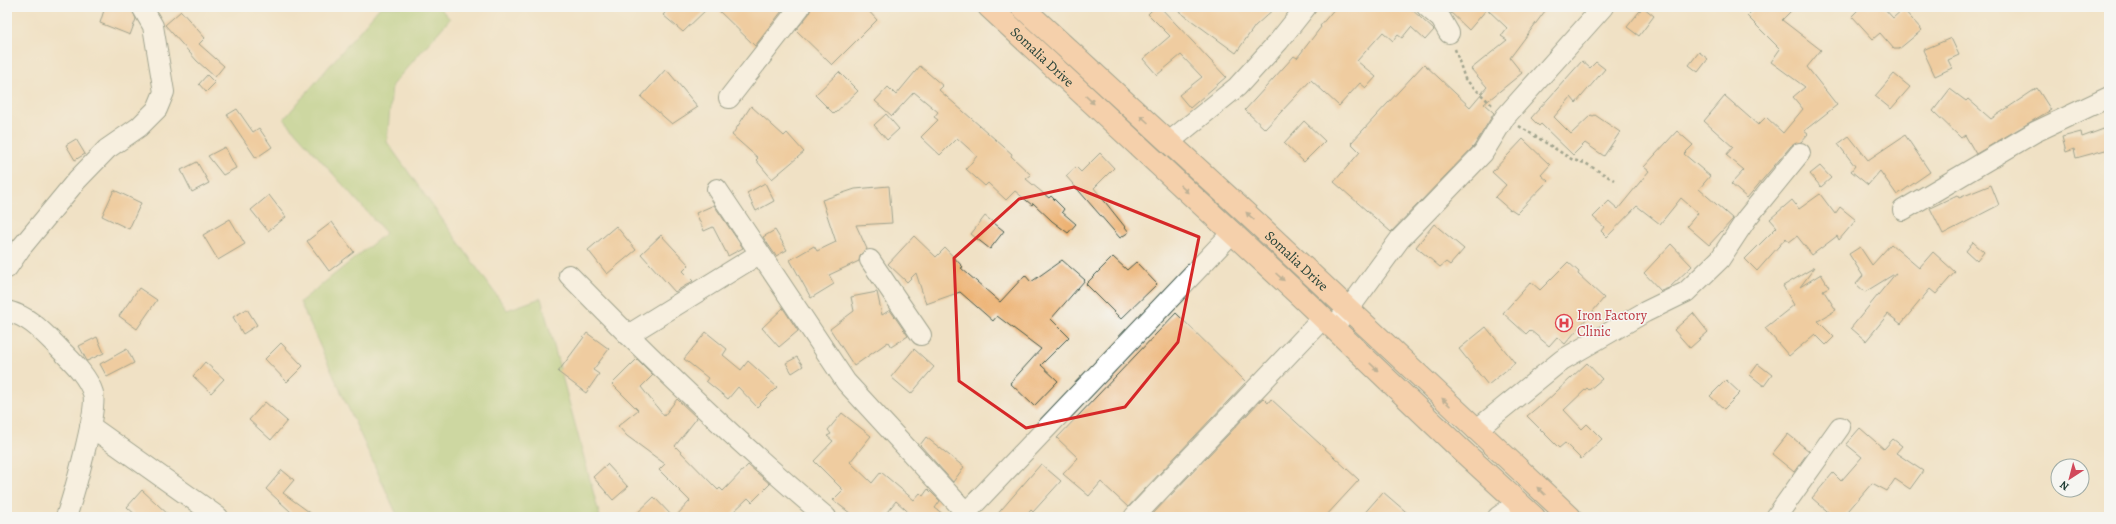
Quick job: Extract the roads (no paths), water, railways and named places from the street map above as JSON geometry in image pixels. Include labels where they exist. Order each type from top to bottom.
[{"type":"main road","name":"Somalia Drive","points":[[989,7],[1328,322],[1526,510]]},
{"type":"main road","name":"Somalia Drive","points":[[1022,7],[1169,142],[1570,517]]},
{"type":"street","points":[[7,268],[20,249],[77,180],[107,149],[139,127],[157,109],[164,92],[153,26],[142,7]]},
{"type":"street","points":[[728,98],[800,7]]},
{"type":"street","points":[[1169,142],[1238,87],[1279,41],[1306,7]]},
{"type":"street","points":[[1427,7],[1441,19],[1449,32]]},
{"type":"street","points":[[1134,517],[1328,322],[1348,310],[1400,238],[1483,153],[1505,117],[1603,7]]},
{"type":"street","points":[[1903,210],[2035,132],[2109,97]]},
{"type":"street","points":[[1476,430],[1562,360],[1645,312],[1686,292],[1720,259],[1747,218],[1800,153]]},
{"type":"street","points":[[717,189],[759,254],[785,288],[846,382],[966,516],[1232,233]]},
{"type":"street","points":[[628,335],[759,254]]},
{"type":"street","points":[[870,260],[921,336]]},
{"type":"street","points":[[570,276],[628,335],[763,462],[826,517]]},
{"type":"street","points":[[7,311],[29,320],[82,374],[93,394],[90,426],[82,462],[66,517]]},
{"type":"street","points":[[90,426],[218,517]]},
{"type":"street","points":[[1776,517],[1840,427]]},
{"type":"street","points":[[1498,517],[1526,510]]},
{"type":"place","name":"Iron Factory Clinic","points":[[1564,323]]}]
